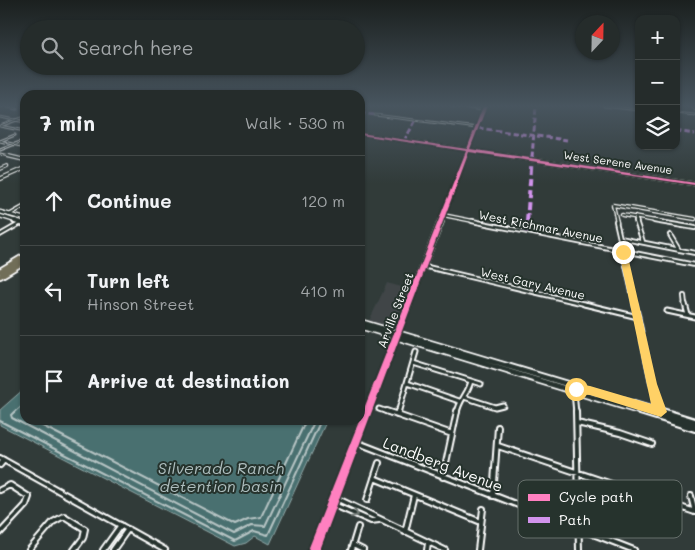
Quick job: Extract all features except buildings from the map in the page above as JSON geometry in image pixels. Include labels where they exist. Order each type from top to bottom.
[{"type":"main road","points":[[0,271],[20,259]]},
{"type":"main road","points":[[0,276],[20,264]]},
{"type":"street","name":"Arville Street","points":[[365,417],[476,132]]},
{"type":"street","points":[[0,141],[16,135]]},
{"type":"street","name":"West Serene Avenue","points":[[365,135],[695,184]]},
{"type":"street","points":[[0,141],[20,146]]},
{"type":"street","points":[[0,150],[20,142]]},
{"type":"street","points":[[0,154],[20,159]]},
{"type":"street","points":[[0,169],[7,166]]},
{"type":"street","points":[[1,178],[20,171]]},
{"type":"street","points":[[663,418],[657,406],[613,206],[695,220]]},
{"type":"street","points":[[9,215],[20,209]]},
{"type":"street","points":[[0,212],[20,220]]},
{"type":"street","name":"West Richmar Avenue","points":[[443,215],[695,265]]},
{"type":"street","points":[[622,215],[695,228]]},
{"type":"street","points":[[0,216],[20,221]]},
{"type":"street","points":[[635,218],[643,242]]},
{"type":"street","points":[[0,235],[20,224]]},
{"type":"street","points":[[670,234],[679,250]]},
{"type":"street","points":[[620,238],[695,253]]},
{"type":"street","name":"West Gary Avenue","points":[[424,266],[638,317]]},
{"type":"street","points":[[684,296],[688,315]]},
{"type":"street","points":[[667,310],[695,317]]},
{"type":"street","points":[[365,324],[574,392],[695,428]]},
{"type":"street","points":[[365,327],[695,422]]},
{"type":"street","points":[[397,415],[416,352]]},
{"type":"street","points":[[413,363],[481,384]]},
{"type":"street","points":[[443,477],[459,400],[468,393],[471,381]]},
{"type":"street","points":[[407,383],[459,400]]},
{"type":"street","points":[[574,392],[576,389],[590,391]]},
{"type":"street","points":[[574,392],[577,423],[577,480]]},
{"type":"street","points":[[464,397],[495,407],[503,405]]},
{"type":"street","points":[[379,409],[452,434]]},
{"type":"street","points":[[577,423],[620,433],[652,444]]},
{"type":"street","name":"Arville Street","points":[[314,550],[362,425]]},
{"type":"street","points":[[493,496],[498,427]]},
{"type":"street","name":"Landberg Avenue","points":[[355,442],[518,505]]},
{"type":"street","points":[[498,446],[598,480]]},
{"type":"street","points":[[0,465],[2,459],[166,550]]},
{"type":"street","points":[[367,500],[379,463]]},
{"type":"street","points":[[374,478],[481,522]]},
{"type":"street","points":[[0,490],[6,486],[12,486],[27,494],[29,500],[0,533]]},
{"type":"street","points":[[405,532],[414,495]]},
{"type":"street","points":[[691,496],[695,513]]},
{"type":"street","points":[[334,498],[374,515],[379,520],[445,550]]},
{"type":"street","points":[[332,504],[371,521],[379,520]]},
{"type":"street","points":[[478,550],[483,509]]},
{"type":"street","points":[[682,509],[695,513]]},
{"type":"street","points":[[29,550],[53,522],[60,517],[66,516],[83,526],[86,532],[74,550]]},
{"type":"street","points":[[103,550],[121,525]]},
{"type":"street","points":[[358,527],[352,548],[363,550]]},
{"type":"street","points":[[113,550],[128,529]]},
{"type":"street","name":"Landberg Avenue","points":[[603,538],[634,550]]},
{"type":"street","points":[[427,550],[428,543]]},
{"type":"shaded area","points":[[387,283],[409,289],[393,328],[369,321]]},
{"type":"water","name":"Silverado Ranch detention basin","points":[[20,392],[20,425],[325,425],[270,544],[255,536],[246,543],[235,546],[0,425],[0,410]]},
{"type":"marked path","points":[[404,141],[409,132]]},
{"type":"marked path","points":[[505,132],[567,140]]},
{"type":"marked path","points":[[526,232],[534,132]]},
{"type":"marked path","points":[[680,132],[695,134]]},
{"type":"cycle path","points":[[365,418],[475,132]]},
{"type":"cycle path","points":[[365,135],[695,184]]},
{"type":"cycle path","points":[[314,550],[362,425]]},
{"type":"route","points":[[576,389],[590,391],[661,412],[657,406],[623,252]]}]
